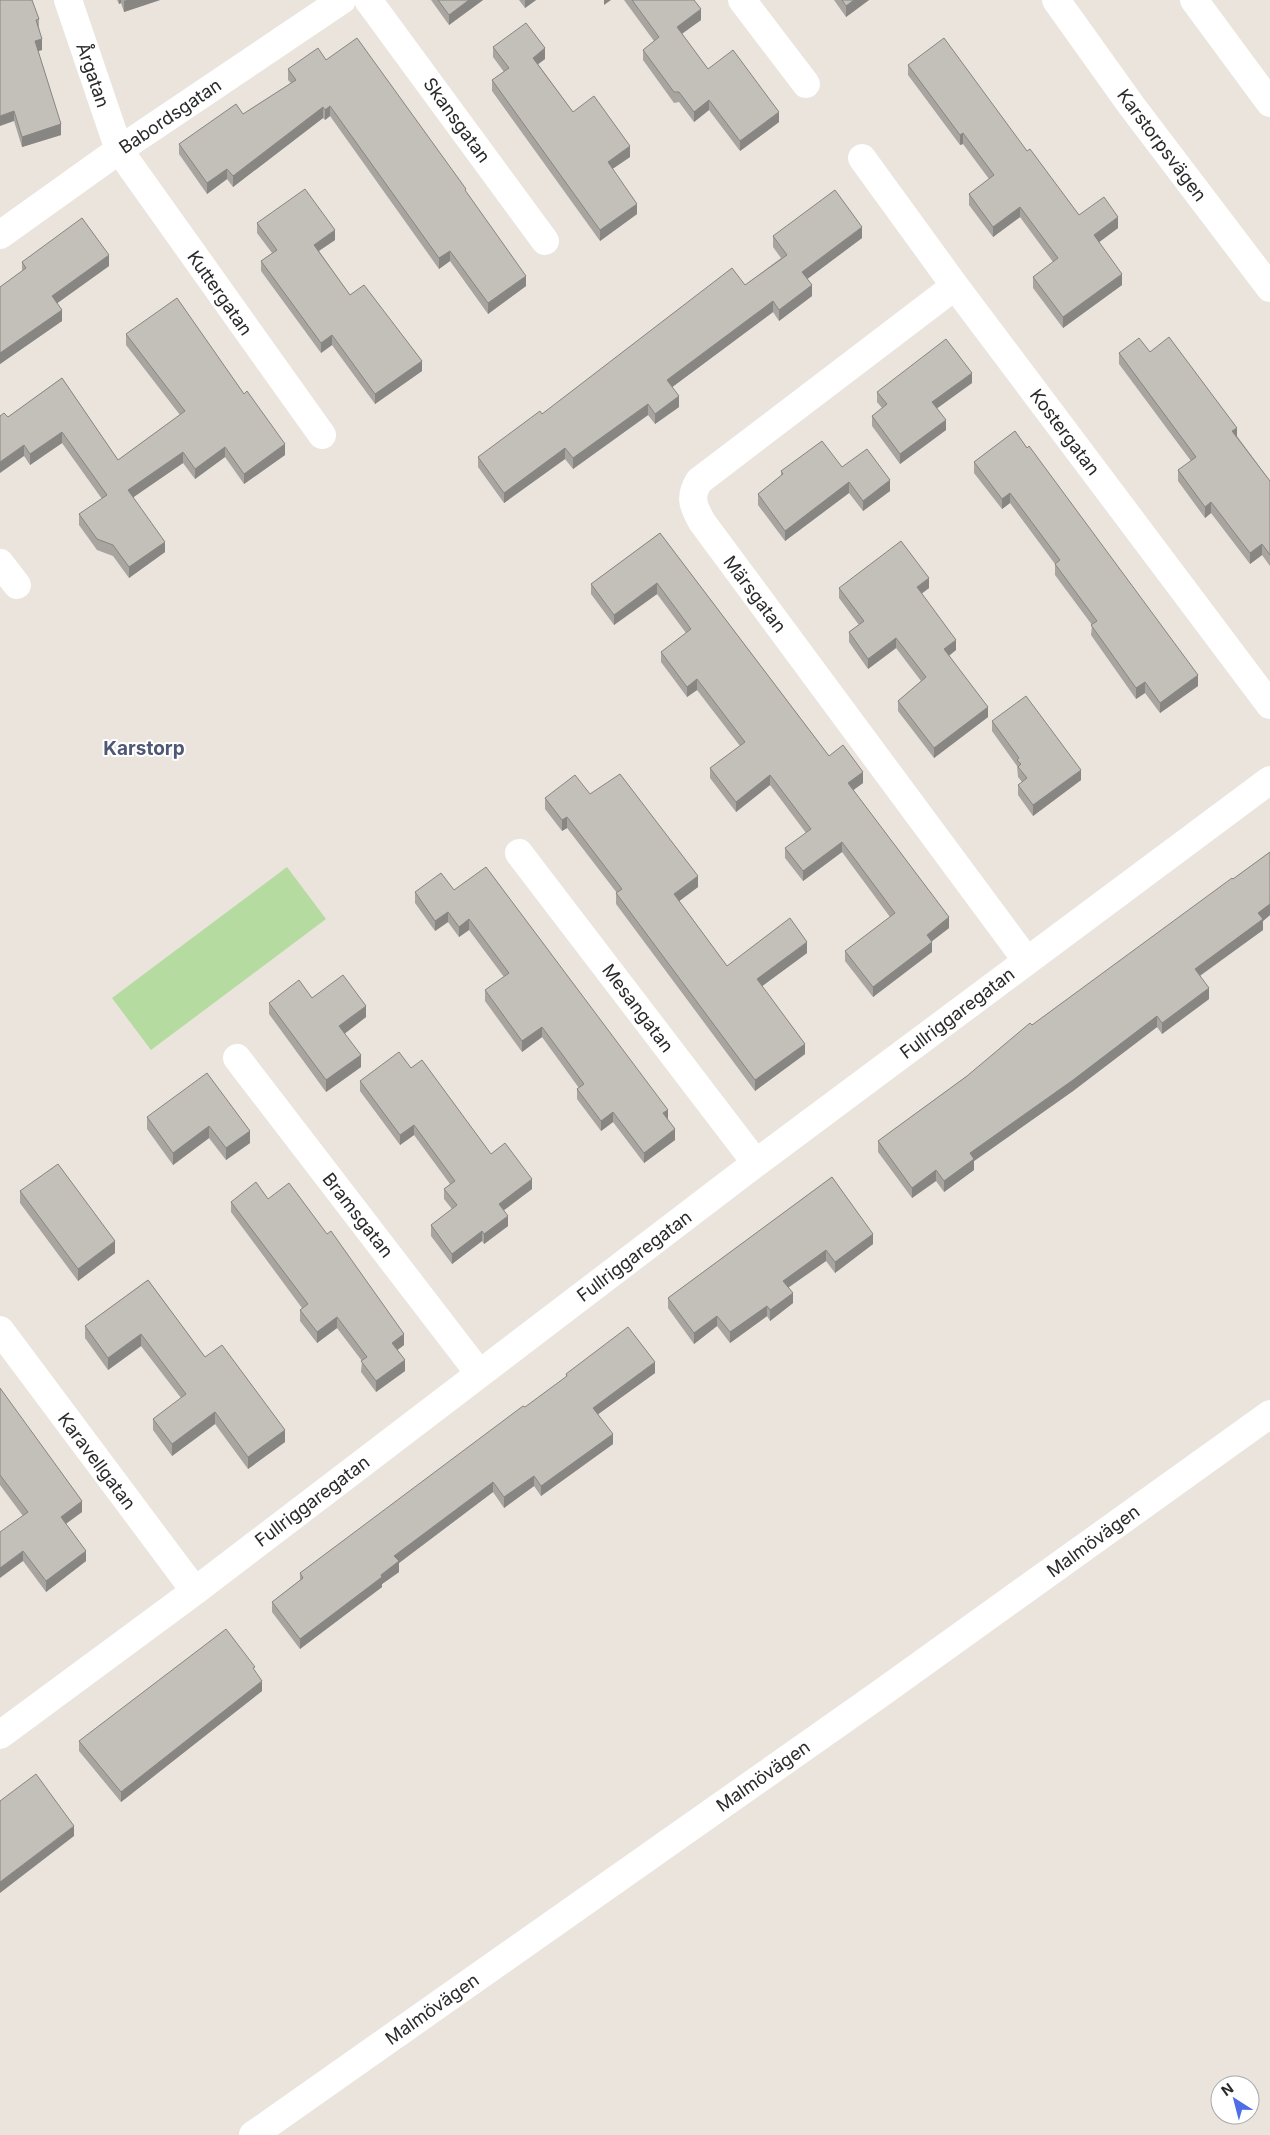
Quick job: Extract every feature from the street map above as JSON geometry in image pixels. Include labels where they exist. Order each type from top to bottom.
[{"type":"street","name":"Årgatan","points":[[68,0],[119,150]]},
{"type":"street","name":"Babordsgatan","points":[[0,235],[119,150],[342,0]]},
{"type":"street","name":"Skansgatan","points":[[368,0],[545,241]]},
{"type":"street","points":[[742,0],[806,84]]},
{"type":"street","name":"Karstorpsvägen","points":[[1056,0],[1131,105],[1270,288]]},
{"type":"street","points":[[1194,0],[1270,103]]},
{"type":"street","name":"Kuttergatan","points":[[119,150],[322,435]]},
{"type":"street","name":"Kostergatan","points":[[862,158],[955,286],[1270,705]]},
{"type":"street","name":"Märsgatan","points":[[955,286],[699,481],[692,492],[695,509],[702,522],[1027,960]]},
{"type":"street","points":[[0,563],[16,585]]},
{"type":"street","name":"Fullriggaregatan","points":[[0,1735],[194,1591],[756,1163],[1270,780]]},
{"type":"street","name":"Mesangatan","points":[[519,853],[756,1163]]},
{"type":"street","name":"Bramsgatan","points":[[237,1058],[479,1373]]},
{"type":"street","name":"Karavellgatan","points":[[0,1330],[194,1591]]},
{"type":"street","name":"Malmövägen","points":[[253,2135],[877,1696],[1270,1414]]},
{"type":"green space","points":[[287,867],[326,919],[151,1050],[112,998]]},
{"type":"building","points":[[0,0],[32,0],[39,19],[36,20],[42,39],[35,41],[61,124],[22,137],[14,111],[0,116]]},
{"type":"building","points":[[438,0],[469,0],[449,15]]},
{"type":"building","points":[[632,0],[694,0],[701,9],[677,27],[708,69],[733,50],[779,112],[740,141],[709,100],[694,112],[679,92],[674,92],[643,50],[659,37]]},
{"type":"building","points":[[842,0],[854,0],[846,6]]},
{"type":"building","points":[[526,23],[545,48],[533,58],[573,112],[594,96],[630,146],[608,162],[637,204],[600,230],[492,80],[509,68],[493,47]]},
{"type":"building","points":[[357,38],[526,276],[488,303],[450,251],[439,258],[330,106],[325,110],[323,107],[233,176],[227,169],[207,183],[179,144],[236,104],[243,114],[296,80],[288,69],[318,48],[326,60]]},
{"type":"building","points":[[944,38],[1027,151],[1030,149],[1079,215],[1104,197],[1118,217],[1094,235],[1122,274],[1063,317],[1033,277],[1058,258],[1020,207],[993,227],[969,194],[994,175],[963,133],[960,135],[908,65]]},
{"type":"building","points":[[305,189],[335,230],[314,245],[350,295],[364,285],[422,361],[375,394],[332,335],[321,343],[261,261],[277,250],[257,223]]},
{"type":"building","points":[[835,190],[862,227],[802,272],[812,285],[779,310],[773,301],[667,380],[679,396],[655,414],[648,404],[573,458],[565,448],[504,493],[478,457],[540,411],[542,414],[732,268],[745,285],[787,255],[773,236]]},
{"type":"building","points":[[82,218],[109,255],[52,296],[62,310],[0,353],[0,287],[26,268],[22,262]]},
{"type":"building","points":[[177,298],[244,394],[247,391],[285,444],[244,474],[225,447],[195,469],[183,452],[128,490],[165,542],[129,567],[113,545],[97,539],[79,514],[107,495],[62,432],[30,454],[24,445],[0,462],[0,416],[4,413],[8,417],[62,378],[118,460],[185,411],[126,334]]},
{"type":"building","points":[[1169,337],[1237,428],[1232,431],[1270,481],[1270,555],[1262,544],[1250,553],[1211,502],[1205,507],[1178,470],[1196,457],[1119,353],[1139,338],[1150,352]]},
{"type":"building","points":[[946,339],[972,373],[932,402],[946,420],[900,454],[872,416],[887,404],[877,392]]},
{"type":"building","points":[[1015,431],[1027,448],[1029,446],[1198,675],[1160,703],[1145,682],[1136,688],[1091,625],[1097,621],[1055,564],[1060,560],[1010,493],[1002,499],[974,462]]},
{"type":"building","points":[[822,441],[842,467],[867,449],[890,480],[863,501],[849,482],[785,531],[758,494],[783,474],[781,471]]},
{"type":"building","points":[[660,533],[829,756],[843,745],[863,772],[848,783],[949,917],[927,935],[932,942],[873,987],[845,951],[895,913],[842,842],[803,871],[785,848],[811,829],[770,775],[736,802],[710,768],[745,742],[697,679],[687,687],[661,652],[691,629],[657,583],[614,615],[591,584]]},
{"type":"building","points":[[901,541],[929,578],[917,587],[956,640],[944,649],[988,707],[934,748],[898,701],[926,677],[896,638],[868,659],[849,632],[864,621],[839,588]]},
{"type":"building","points":[[1026,696],[1081,770],[1033,805],[1018,785],[1027,778],[1018,767],[1021,764],[1017,760],[1019,758],[992,721]]},
{"type":"building","points":[[620,774],[698,876],[674,894],[727,966],[790,918],[807,942],[757,979],[805,1044],[755,1080],[616,893],[622,889],[567,817],[562,820],[545,798],[575,775],[590,794]]},
{"type":"building","points":[[1270,852],[1270,904],[1258,913],[1263,919],[1195,969],[1209,988],[1162,1023],[1157,1016],[1073,1080],[970,1153],[974,1159],[944,1181],[936,1170],[912,1188],[878,1141],[967,1076],[1030,1023],[1032,1025]]},
{"type":"building","points":[[486,867],[668,1110],[663,1113],[675,1129],[644,1153],[613,1112],[601,1121],[577,1089],[584,1084],[542,1027],[522,1041],[485,990],[509,973],[469,919],[459,927],[448,912],[435,921],[415,892],[441,873],[454,890]]},
{"type":"building","points":[[343,975],[366,1006],[339,1026],[361,1055],[326,1080],[269,1003],[299,980],[312,998]]},
{"type":"building","points":[[399,1052],[411,1068],[422,1060],[491,1154],[505,1143],[532,1179],[499,1204],[508,1216],[484,1234],[482,1231],[452,1254],[431,1225],[457,1205],[444,1189],[455,1181],[414,1125],[400,1135],[360,1081]]},
{"type":"building","points":[[207,1073],[250,1131],[226,1148],[209,1126],[173,1153],[147,1117]]},
{"type":"building","points":[[58,1164],[115,1241],[78,1269],[20,1191]]},
{"type":"building","points":[[832,1177],[873,1234],[835,1262],[826,1250],[783,1281],[793,1293],[770,1310],[767,1306],[730,1332],[717,1316],[694,1333],[668,1298]]},
{"type":"building","points":[[256,1182],[268,1199],[289,1183],[327,1234],[331,1231],[404,1334],[392,1343],[405,1360],[376,1381],[361,1361],[367,1357],[337,1317],[317,1332],[300,1310],[308,1304],[231,1202]]},
{"type":"building","points":[[148,1280],[205,1357],[222,1345],[285,1430],[248,1457],[215,1412],[172,1444],[153,1419],[186,1394],[141,1334],[108,1358],[85,1326]]},
{"type":"building","points":[[628,1327],[655,1362],[593,1408],[613,1434],[541,1486],[534,1476],[504,1497],[493,1482],[394,1556],[399,1561],[381,1575],[382,1577],[300,1639],[272,1602],[303,1578],[300,1573],[523,1406],[525,1407],[567,1376],[566,1374]]},
{"type":"building","points":[[0,1388],[82,1501],[61,1517],[86,1551],[46,1581],[23,1551],[0,1568],[0,1532],[28,1512],[0,1475]]},
{"type":"building","points":[[226,1629],[255,1667],[253,1668],[262,1681],[121,1792],[79,1741]]},
{"type":"building","points":[[36,1774],[74,1826],[0,1882],[0,1801]]},
{"type":"district","name":"Karstorp","points":[[144,748]]}]
